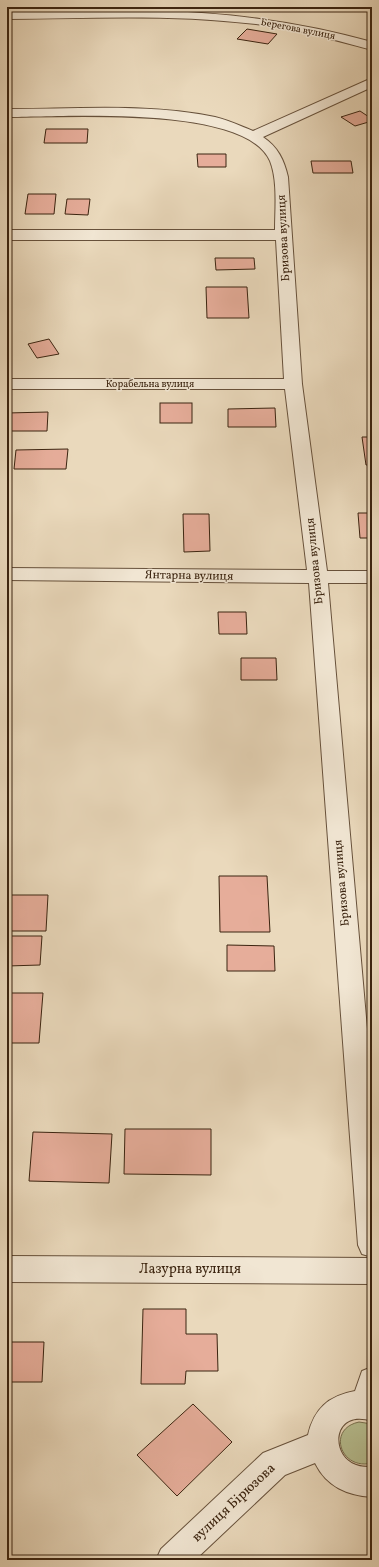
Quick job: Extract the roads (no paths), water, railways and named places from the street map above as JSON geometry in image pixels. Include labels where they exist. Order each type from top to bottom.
[{"type":"street","name":"Берегова вулиця","points":[[7,15],[159,14],[206,16],[289,26],[336,36],[372,46]]},
{"type":"street","points":[[253,136],[372,82]]},
{"type":"street","name":"Бризова вулиця","points":[[7,113],[144,114],[188,116],[215,121],[253,136],[268,148],[277,161],[281,177],[283,235],[293,384],[318,577],[372,1245]]},
{"type":"street","points":[[7,235],[283,235]]},
{"type":"street","name":"Корабельна вулиця","points":[[7,384],[293,384]]},
{"type":"street","name":"Янтарна вулиця","points":[[7,574],[372,577]]},
{"type":"street","name":"Лазурна вулиця","points":[[7,1269],[372,1270]]},
{"type":"street","points":[[370,1398],[355,1405],[343,1408],[334,1415],[325,1430],[323,1447],[327,1459],[335,1469],[345,1477],[358,1482],[372,1482]]},
{"type":"street","name":"вулиця Бірюзова","points":[[172,1560],[274,1464],[294,1454],[323,1447]]}]
